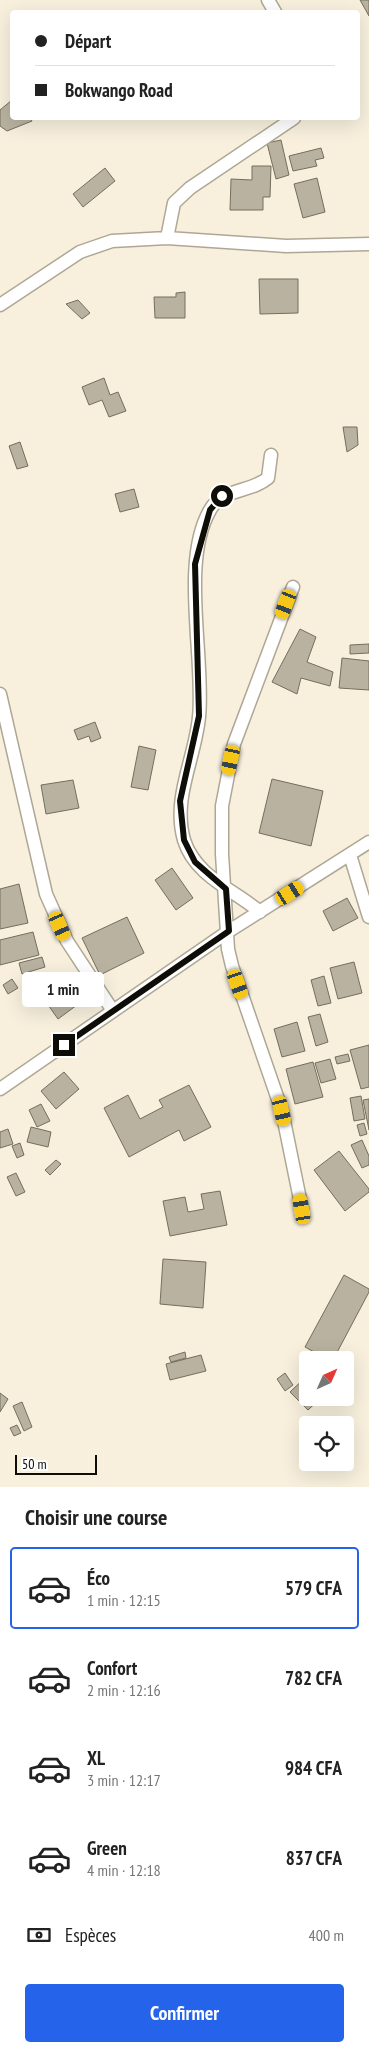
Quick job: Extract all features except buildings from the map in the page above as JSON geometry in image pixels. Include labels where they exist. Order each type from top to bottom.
[{"type":"street","points":[[167,238],[174,203],[190,188],[291,120]]},
{"type":"street","points":[[0,305],[80,252],[112,240],[167,238],[286,246],[369,244]]},
{"type":"street","points":[[260,912],[244,899],[226,889],[195,862],[184,840],[180,801],[199,716],[195,564],[210,510],[222,496],[260,485],[268,478],[272,455]]},
{"type":"street","points":[[293,587],[234,744],[222,806],[222,854],[229,931],[228,949],[232,966],[282,1111],[302,1209]]},
{"type":"street","points":[[0,694],[46,894],[67,942],[113,1011]]},
{"type":"street","points":[[0,1089],[229,931],[369,842]]},
{"type":"street","points":[[350,855],[369,917]]},
{"type":"route","points":[[64,1045],[229,931],[226,889],[195,862],[184,840],[180,801],[198,728],[199,716],[195,564],[202,531],[210,510],[222,496]]}]
